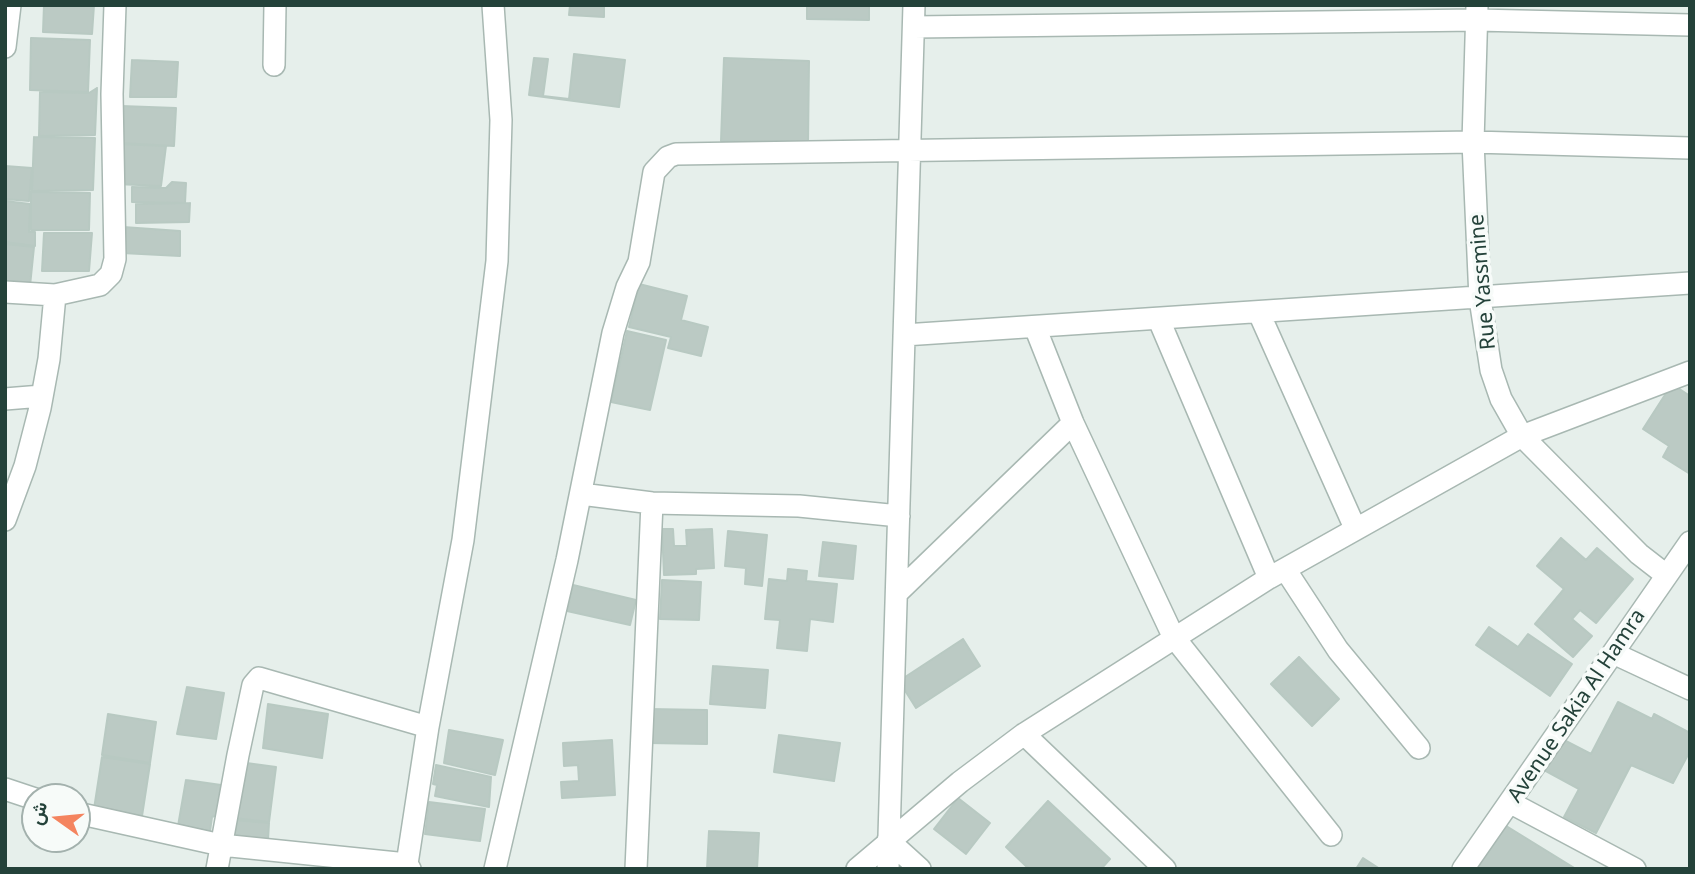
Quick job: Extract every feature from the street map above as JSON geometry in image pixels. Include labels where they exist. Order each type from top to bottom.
[{"type":"street","points":[[5,47],[10,5]]},
{"type":"street","points":[[5,292],[55,295],[100,285],[111,274],[112,94],[116,5]]},
{"type":"street","points":[[274,65],[275,5]]},
{"type":"street","points":[[91,816],[221,845],[409,866],[428,727],[463,540],[497,261],[501,120],[494,5]]},
{"type":"street","points":[[888,869],[914,5]]},
{"type":"street","points":[[914,27],[1477,13],[1690,24]]},
{"type":"street","name":"Rue Yassmine","points":[[1477,13],[1473,142],[1480,299],[1491,370],[1501,399],[1522,436],[1639,554],[1666,575]]},
{"type":"street","points":[[495,869],[581,494],[614,333],[627,287],[639,262],[651,184],[661,162],[676,154],[1473,142],[1690,148]]},
{"type":"street","points":[[904,335],[1480,299],[1690,283]]},
{"type":"street","points":[[5,520],[25,466],[42,396],[55,295]]},
{"type":"street","points":[[1259,313],[1355,528]]},
{"type":"street","points":[[1160,320],[1277,573],[1419,748]]},
{"type":"street","points":[[1035,327],[1073,423],[1173,636],[1331,835]]},
{"type":"street","points":[[857,869],[888,840],[1024,734],[1173,636],[1277,573],[1522,436],[1690,372]]},
{"type":"street","points":[[5,399],[42,396]]},
{"type":"street","points":[[898,592],[1073,423]]},
{"type":"street","points":[[581,494],[652,503],[799,506],[899,516]]},
{"type":"street","points":[[636,869],[652,503]]},
{"type":"street","name":"Avenue Sakia Al Hamra","points":[[1463,869],[1690,542]]},
{"type":"street","points":[[1612,653],[1690,688]]},
{"type":"street","points":[[217,869],[253,685],[259,678],[428,727]]},
{"type":"street","points":[[1024,734],[1165,869]]},
{"type":"street","points":[[1511,803],[1635,869]]},
{"type":"street","points":[[888,840],[920,869]]},
{"type":"building","points":[[44,5],[94,5],[92,34],[43,32]]},
{"type":"building","points":[[570,5],[604,5],[604,17],[569,15]]},
{"type":"building","points":[[807,5],[869,5],[869,20],[807,19]]},
{"type":"building","points":[[31,38],[90,40],[88,92],[30,90]]},
{"type":"building","points":[[574,54],[625,60],[619,107],[529,95],[534,58],[548,59],[543,96],[569,99]]},
{"type":"building","points":[[724,58],[809,61],[808,143],[721,141]]},
{"type":"building","points":[[132,60],[178,62],[176,97],[130,97]]},
{"type":"building","points":[[97,88],[95,135],[39,136],[40,92],[89,93]]},
{"type":"building","points":[[121,106],[176,108],[174,146],[120,143]]},
{"type":"building","points":[[34,137],[95,138],[93,190],[32,191]]},
{"type":"building","points":[[118,144],[166,146],[161,186],[116,184]]},
{"type":"building","points":[[5,166],[32,168],[29,201],[5,199]]},
{"type":"building","points":[[172,182],[186,183],[185,203],[132,202],[132,187],[166,188]]},
{"type":"building","points":[[31,192],[90,193],[89,230],[31,230]]},
{"type":"building","points":[[5,201],[30,204],[29,232],[35,232],[35,246],[5,242]]},
{"type":"building","points":[[190,203],[189,222],[136,223],[136,204]]},
{"type":"building","points":[[123,227],[180,231],[180,256],[122,253]]},
{"type":"building","points":[[44,233],[92,233],[89,271],[42,271]]},
{"type":"building","points":[[5,244],[34,247],[30,286],[5,284]]},
{"type":"building","points":[[639,284],[687,296],[681,320],[708,327],[701,356],[668,348],[671,337],[629,327]]},
{"type":"building","points":[[627,331],[666,340],[650,410],[611,402]]},
{"type":"building","points":[[1672,384],[1690,396],[1690,474],[1663,457],[1669,446],[1643,429]]},
{"type":"building","points":[[662,529],[673,529],[674,546],[687,546],[686,530],[712,529],[714,568],[696,569],[696,574],[664,575]]},
{"type":"building","points":[[728,531],[767,535],[762,586],[745,584],[746,568],[725,566]]},
{"type":"building","points":[[1561,538],[1586,560],[1597,548],[1633,579],[1596,623],[1580,610],[1572,619],[1592,636],[1573,657],[1535,624],[1564,589],[1537,566]]},
{"type":"building","points":[[823,542],[856,546],[853,579],[819,576]]},
{"type":"building","points":[[788,569],[807,571],[806,581],[837,584],[833,622],[810,619],[807,651],[777,648],[780,620],[765,619],[769,579],[787,581]]},
{"type":"building","points":[[662,580],[701,582],[699,620],[660,619]]},
{"type":"building","points":[[573,585],[636,600],[630,625],[567,611]]},
{"type":"building","points":[[1489,627],[1518,647],[1528,634],[1572,664],[1550,696],[1476,645]]},
{"type":"building","points":[[963,639],[980,666],[916,708],[899,681]]},
{"type":"building","points":[[1299,657],[1339,699],[1312,726],[1271,684]]},
{"type":"building","points":[[713,666],[768,670],[765,708],[710,704]]},
{"type":"building","points":[[187,687],[224,693],[216,739],[177,734]]},
{"type":"building","points":[[1618,702],[1652,719],[1654,714],[1690,733],[1690,751],[1673,783],[1631,765],[1596,833],[1564,817],[1579,789],[1544,770],[1560,738],[1591,754]]},
{"type":"building","points":[[268,704],[328,714],[322,758],[263,748]]},
{"type":"building","points":[[649,709],[707,710],[707,744],[649,743]]},
{"type":"building","points":[[108,714],[156,722],[150,763],[102,755]]},
{"type":"building","points":[[449,730],[503,740],[495,775],[444,763]]},
{"type":"building","points":[[779,735],[840,743],[834,781],[774,772]]},
{"type":"building","points":[[612,740],[615,795],[562,798],[561,782],[579,781],[578,765],[564,766],[563,743]]},
{"type":"building","points":[[102,757],[150,764],[142,816],[94,809]]},
{"type":"building","points":[[239,762],[276,767],[269,822],[233,818]]},
{"type":"building","points":[[436,765],[491,777],[489,807],[435,796],[437,785],[433,784]]},
{"type":"building","points":[[186,780],[221,785],[217,815],[212,817],[210,831],[178,826]]},
{"type":"building","points":[[958,798],[990,823],[966,854],[934,829]]},
{"type":"building","points":[[1048,801],[1110,859],[1101,869],[1029,869],[1006,847]]},
{"type":"building","points":[[429,802],[485,809],[480,841],[425,834]]},
{"type":"building","points":[[234,820],[269,823],[268,840],[233,837]]},
{"type":"building","points":[[1503,824],[1576,869],[1476,869]]},
{"type":"building","points":[[709,831],[759,833],[757,869],[707,869]]},
{"type":"building","points":[[1363,858],[1380,869],[1356,869]]}]
